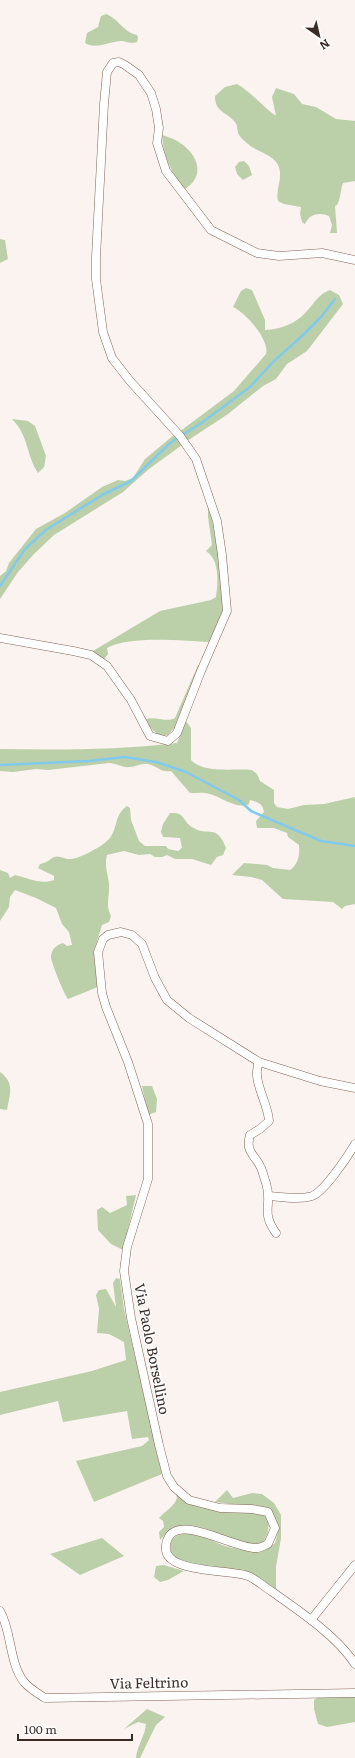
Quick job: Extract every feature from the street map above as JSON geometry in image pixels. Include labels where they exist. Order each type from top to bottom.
[{"type":"street","points":[[0,638],[73,650],[91,655],[107,666],[131,700],[150,736],[168,741],[177,733],[201,671],[227,611],[222,555],[217,521],[196,459],[180,436],[130,381],[112,358],[104,332],[96,279],[96,257],[105,92],[107,72],[110,66],[113,63],[119,62],[125,65],[139,75],[147,85],[156,109],[159,128],[157,143],[166,171],[211,230],[257,253],[279,256],[322,253],[355,260]]},
{"type":"street","name":"Via Paolo Borsellino","points":[[355,1088],[320,1081],[259,1062],[189,1018],[167,1000],[155,978],[146,951],[138,938],[132,935],[115,932],[108,934],[103,939],[98,952],[102,993],[128,1062],[148,1124],[148,1179],[127,1247],[124,1271],[130,1318],[167,1476],[174,1487],[189,1500],[220,1508],[252,1509],[268,1512],[275,1528],[268,1544],[257,1548],[239,1545],[192,1529],[178,1530],[170,1534],[165,1548],[167,1556],[176,1563],[191,1568],[247,1575],[312,1620],[342,1648],[355,1664]]},
{"type":"street","points":[[259,1062],[256,1074],[266,1104],[269,1121],[250,1135],[248,1144],[250,1153],[261,1168],[269,1196],[266,1213],[268,1221],[276,1233]]},
{"type":"street","points":[[269,1196],[301,1197],[317,1194],[355,1144]]},
{"type":"street","points":[[312,1620],[355,1565]]},
{"type":"street","name":"Via Feltrino","points":[[0,1611],[3,1616],[17,1669],[24,1682],[44,1698],[355,1693]]},
{"type":"green space","points":[[106,14],[128,31],[137,35],[137,42],[131,43],[117,41],[94,46],[85,43],[87,33],[98,27],[101,16]]},
{"type":"green space","points":[[237,84],[276,116],[272,97],[276,88],[294,94],[302,104],[316,107],[336,119],[355,121],[355,181],[343,183],[339,200],[335,206],[337,233],[330,233],[332,225],[329,216],[324,214],[313,215],[305,224],[302,222],[300,214],[301,207],[284,204],[278,201],[277,196],[280,170],[276,161],[252,147],[244,140],[238,133],[235,122],[221,111],[215,101],[215,96],[225,87]]},
{"type":"green space","points":[[162,135],[174,139],[187,148],[195,160],[197,173],[195,179],[183,190],[169,164],[164,150]]},
{"type":"green space","points":[[244,161],[249,166],[252,175],[243,180],[237,174],[235,167],[239,162]]},
{"type":"green space","points":[[0,239],[5,240],[8,259],[0,263]]},
{"type":"green space","points":[[246,288],[252,290],[265,320],[265,330],[288,325],[303,316],[320,296],[330,290],[339,295],[343,304],[307,351],[287,364],[276,379],[263,386],[228,414],[187,441],[179,432],[234,391],[266,354],[264,341],[256,327],[244,314],[233,307],[241,291]]},
{"type":"green space","points":[[12,419],[28,421],[35,426],[46,456],[44,467],[38,473],[31,459],[22,432]]},
{"type":"green space","points":[[174,435],[182,445],[149,469],[123,492],[54,535],[18,572],[0,599],[0,576],[6,571],[9,563],[36,529],[65,513],[102,487],[118,480],[125,481],[133,478],[145,459]]},
{"type":"green space","points":[[208,496],[219,560],[224,611],[211,642],[172,640],[129,641],[107,648],[108,654],[103,661],[94,654],[93,651],[160,611],[211,600],[216,597],[216,566],[211,555],[206,551],[212,545],[208,517]]},
{"type":"green space","points":[[198,665],[201,665],[178,724],[168,735],[164,736],[157,734],[145,721],[146,719],[153,718],[168,720],[175,718]]},
{"type":"green space","points":[[186,721],[191,728],[191,760],[203,767],[211,769],[252,770],[257,774],[260,781],[274,790],[274,803],[277,807],[288,809],[304,805],[324,804],[355,797],[355,904],[345,906],[342,909],[333,902],[283,899],[262,880],[232,875],[244,863],[267,865],[273,868],[290,870],[298,859],[299,845],[288,837],[287,833],[274,828],[257,828],[256,821],[264,812],[261,805],[255,801],[250,800],[249,804],[239,805],[208,793],[190,793],[171,771],[164,771],[148,764],[127,767],[109,763],[48,770],[36,769],[13,772],[0,771],[0,749],[88,749],[177,743]]},
{"type":"green space","points":[[127,806],[130,808],[131,820],[139,841],[145,846],[166,846],[168,849],[178,851],[182,848],[180,838],[163,837],[161,832],[163,824],[170,813],[175,813],[181,815],[189,825],[198,830],[219,835],[226,848],[223,855],[217,857],[211,865],[192,859],[175,859],[167,855],[155,857],[150,854],[139,855],[124,851],[107,855],[106,866],[109,880],[108,908],[111,916],[109,922],[102,925],[94,951],[98,987],[68,999],[58,977],[51,956],[53,949],[58,945],[63,943],[67,946],[72,945],[69,932],[62,924],[56,908],[15,890],[10,897],[9,907],[0,921],[0,870],[8,873],[10,878],[15,875],[44,882],[54,880],[54,876],[38,868],[40,864],[47,862],[54,857],[73,859],[91,852],[103,844],[110,838],[120,813]]},
{"type":"green space","points":[[0,1072],[5,1076],[10,1085],[7,1110],[0,1109]]},
{"type":"green space","points":[[142,1086],[152,1086],[157,1099],[156,1112],[148,1115]]},
{"type":"green space","points":[[136,1195],[123,1250],[111,1244],[98,1230],[97,1210],[102,1207],[110,1213],[127,1205],[126,1196]]},
{"type":"green space","points":[[116,1278],[120,1279],[124,1309],[162,1474],[94,1502],[76,1461],[142,1446],[149,1440],[148,1437],[132,1439],[127,1411],[63,1422],[58,1401],[0,1415],[0,1392],[92,1371],[126,1360],[124,1342],[109,1334],[97,1333],[99,1309],[96,1295],[99,1290],[106,1289],[116,1307],[113,1283]]},
{"type":"green space","points":[[227,1490],[233,1498],[252,1493],[262,1494],[274,1503],[281,1515],[281,1538],[276,1567],[276,1589],[255,1577],[182,1562],[172,1555],[171,1543],[173,1539],[179,1535],[191,1533],[225,1546],[250,1551],[265,1549],[275,1543],[279,1529],[273,1514],[259,1507],[215,1502]]},
{"type":"green space","points":[[176,1494],[215,1511],[254,1512],[266,1515],[268,1528],[264,1541],[256,1544],[247,1543],[200,1527],[189,1525],[180,1526],[174,1529],[160,1540],[159,1532],[164,1527],[163,1521],[159,1518],[174,1504],[177,1498]]},
{"type":"green space","points":[[102,1538],[124,1556],[80,1575],[50,1554]]},
{"type":"green space","points":[[164,1565],[184,1571],[168,1580],[160,1582],[154,1577],[156,1566]]},
{"type":"green space","points":[[319,1697],[355,1697],[355,1722],[327,1727],[318,1724],[314,1709],[314,1700]]},
{"type":"green space","points":[[147,1709],[165,1717],[156,1725],[140,1758],[136,1758],[146,1724],[138,1722],[124,1729]]},
{"type":"waterway","points":[[182,435],[200,424],[250,387],[273,362],[321,317],[335,299]]},
{"type":"waterway","points":[[0,586],[25,549],[46,530],[102,495],[131,481],[176,439]]},
{"type":"waterway","points":[[0,765],[89,761],[125,757],[156,762],[186,772],[239,800],[251,811],[321,841],[355,846]]}]
